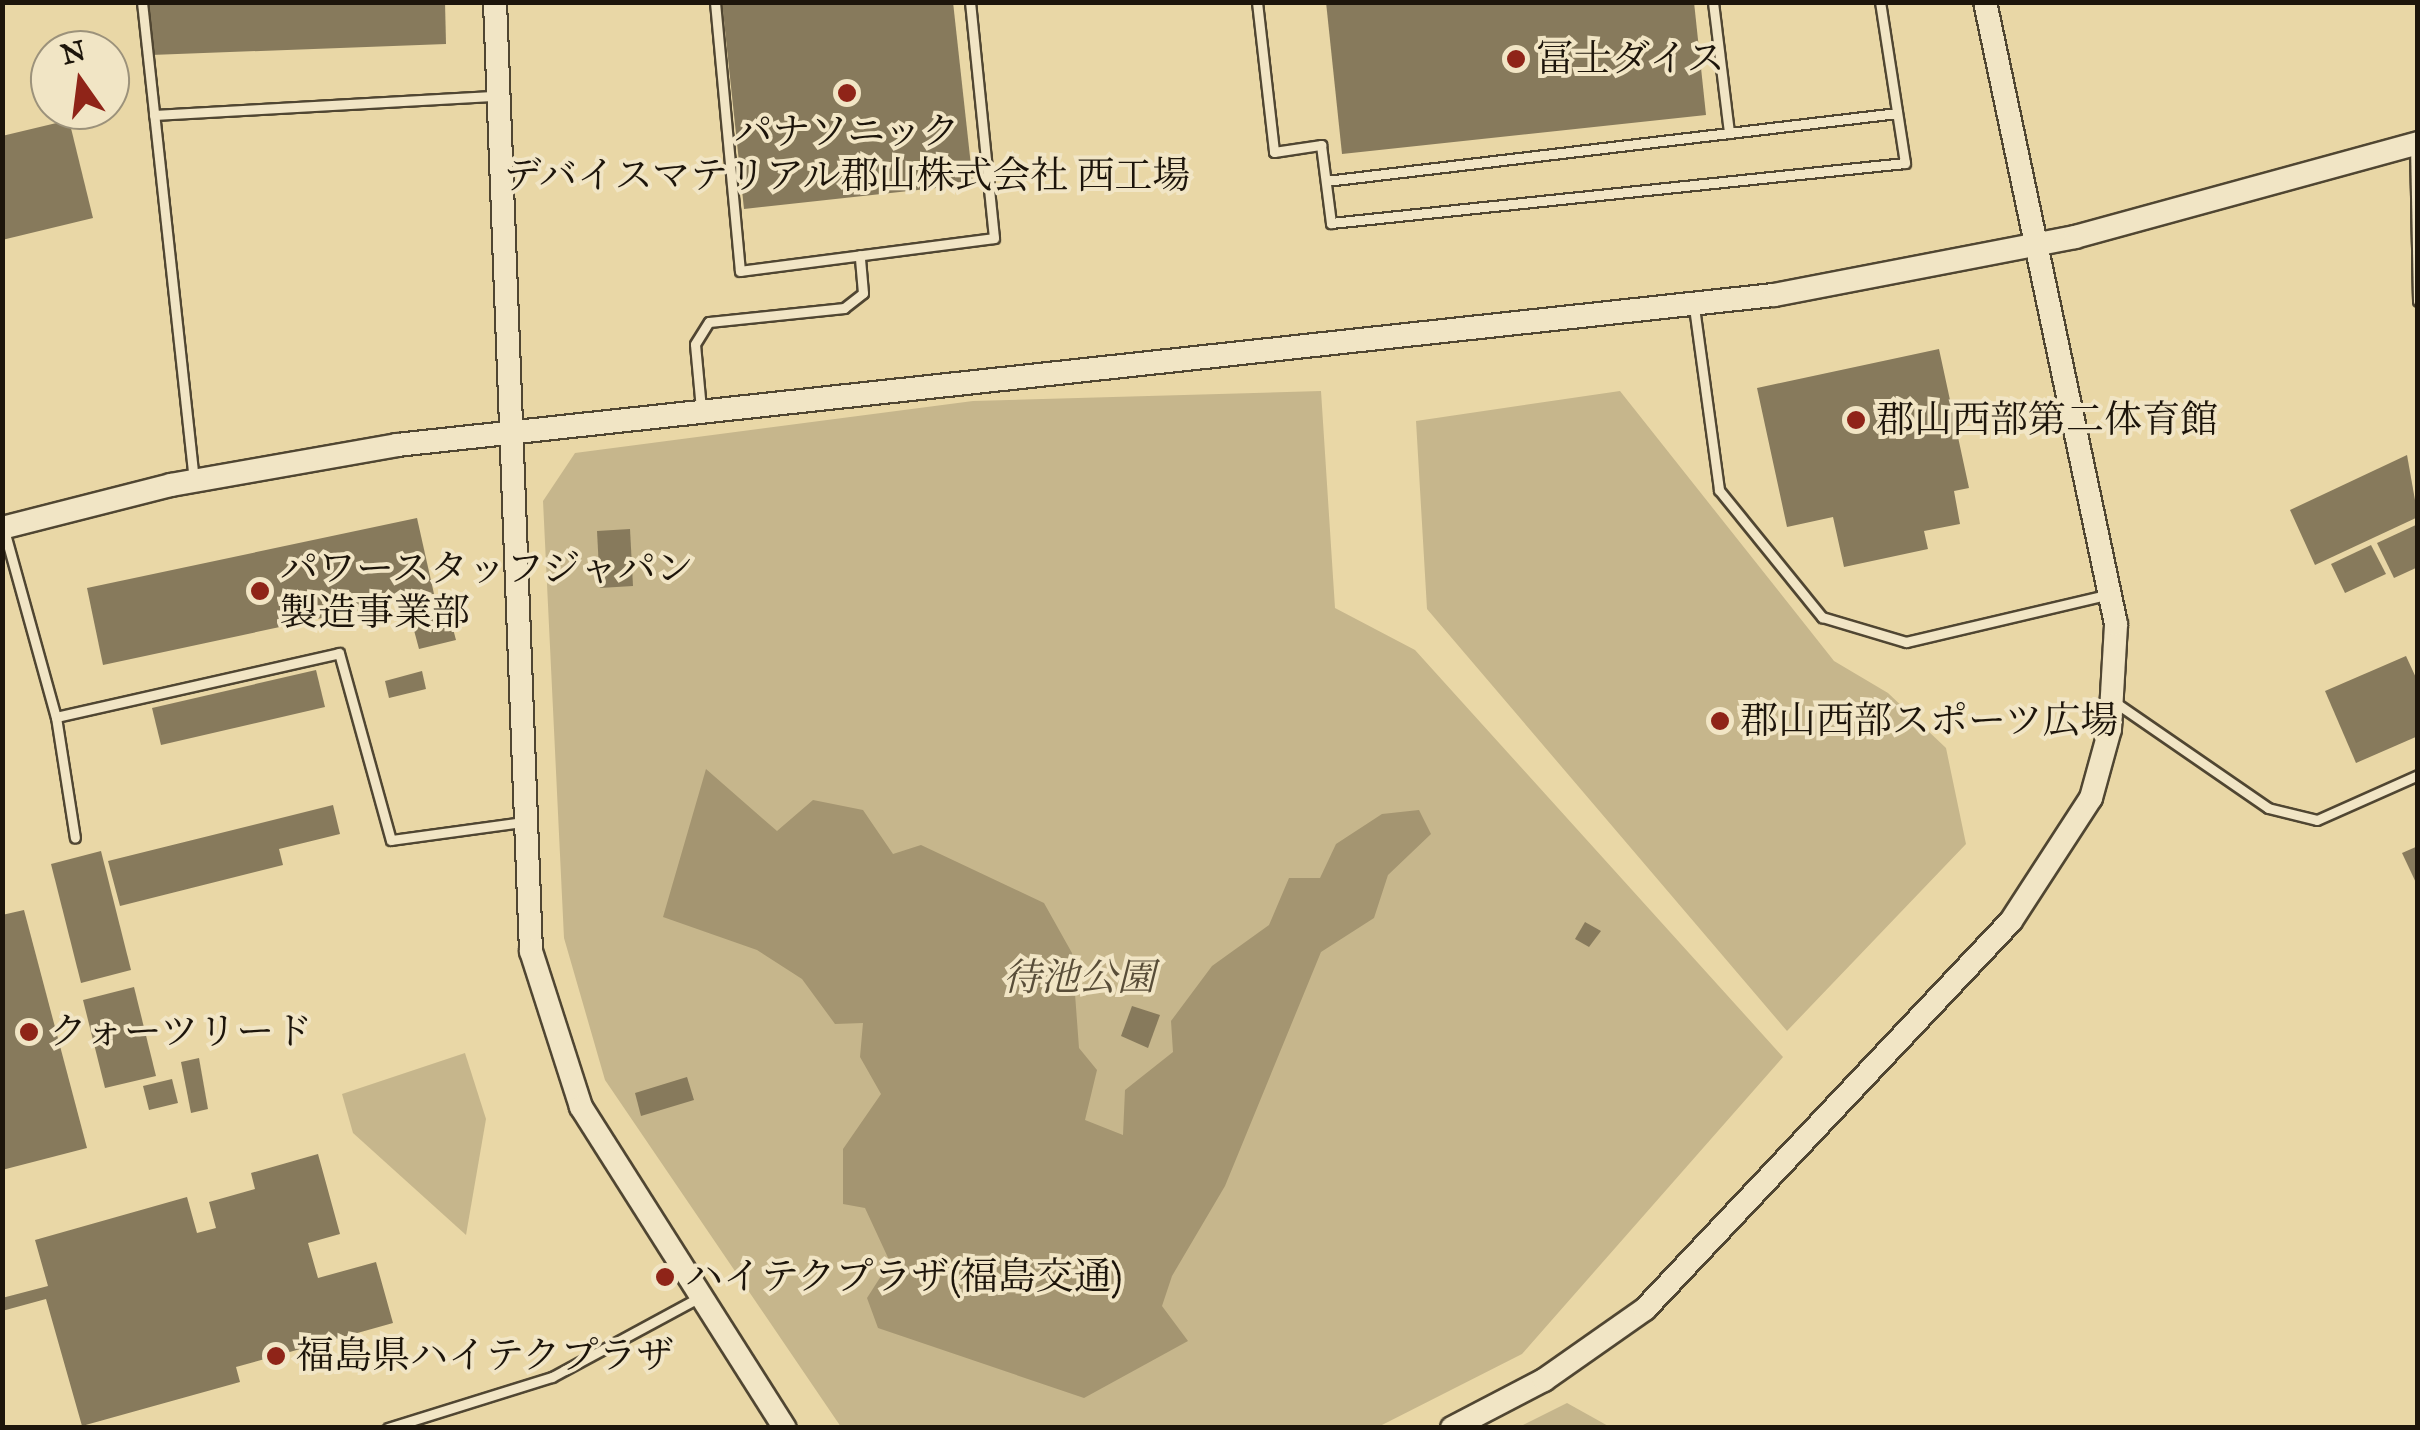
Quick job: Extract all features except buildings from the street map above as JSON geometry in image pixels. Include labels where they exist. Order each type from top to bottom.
[{"type":"street","points":[[496,2],[506,433],[531,951],[560,1054],[581,1107],[705,1295],[785,1428]]},
{"type":"street","points":[[1452,1428],[1544,1380],[1644,1308],[2011,921],[2091,798],[2114,702],[2110,594],[2040,245],[1985,2]]},
{"type":"street","points":[[3,528],[194,482],[506,433],[1694,307],[2040,245],[2416,144]]},
{"type":"lane","points":[[142,2],[194,482]]},
{"type":"lane","points":[[716,2],[740,270],[994,238],[970,2]]},
{"type":"lane","points":[[1257,2],[1274,152],[1322,145],[1331,223],[1905,162],[1880,2]]},
{"type":"lane","points":[[1713,2],[1730,133]]},
{"type":"lane","points":[[154,115],[498,96]]},
{"type":"lane","points":[[1326,181],[1898,113]]},
{"type":"lane","points":[[2416,144],[2418,301]]},
{"type":"lane","points":[[702,412],[695,344],[709,322],[844,308],[863,293],[860,255]]},
{"type":"lane","points":[[1694,307],[1719,490],[1822,617],[1906,642],[2110,594]]},
{"type":"lane","points":[[3,528],[56,717],[75,838]]},
{"type":"lane","points":[[56,717],[339,653],[391,840],[523,822]]},
{"type":"lane","points":[[2114,702],[2268,808],[2317,820],[2418,774]]},
{"type":"lane","points":[[388,1428],[552,1377],[705,1295]]},
{"type":"green space","name":"待池公園","points":[[1321,391],[1335,608],[1415,650],[1783,1057],[1522,1354],[1378,1427],[841,1427],[605,1080],[564,938],[543,501],[575,453],[973,401]]},
{"type":"green space","name":"郡山西部スポーツ広場","points":[[1620,391],[1834,661],[1888,693],[1946,748],[1966,844],[1787,1031],[1427,609],[1416,421]]},
{"type":"green space","points":[[465,1053],[486,1119],[466,1235],[353,1133],[342,1094]]},
{"type":"green space","points":[[1567,1403],[1610,1427],[1519,1427]]},
{"type":"shaded area","points":[[706,769],[777,831],[813,800],[863,810],[893,854],[921,845],[1044,903],[1072,953],[1079,1048],[1097,1070],[1085,1120],[1123,1135],[1125,1090],[1173,1052],[1171,1021],[1212,966],[1269,925],[1289,878],[1320,878],[1336,844],[1382,814],[1419,810],[1431,834],[1388,875],[1374,918],[1321,952],[1225,1186],[1172,1276],[1162,1306],[1188,1341],[1084,1398],[878,1328],[867,1298],[890,1262],[865,1208],[843,1204],[843,1149],[881,1094],[860,1057],[863,1023],[835,1024],[802,979],[757,950],[663,917]]},
{"type":"place","name":"冨士ダイス","points":[[1516,59]]},
{"type":"place","name":"パナソニック デバイスマテリアル郡山株式会社 西工場","points":[[847,93]]},
{"type":"place","name":"郡山西部第二体育館","points":[[1856,420]]},
{"type":"place","name":"パワースタッフジャパン 製造事業部","points":[[260,591]]},
{"type":"place","name":"郡山西部スポーツ広場","points":[[1720,721]]},
{"type":"place","name":"クォーツリード","points":[[29,1032]]},
{"type":"place","name":"ハイテクプラザ(福島交通)","points":[[665,1277]]},
{"type":"place","name":"福島県ハイテクプラザ","points":[[276,1356]]}]
